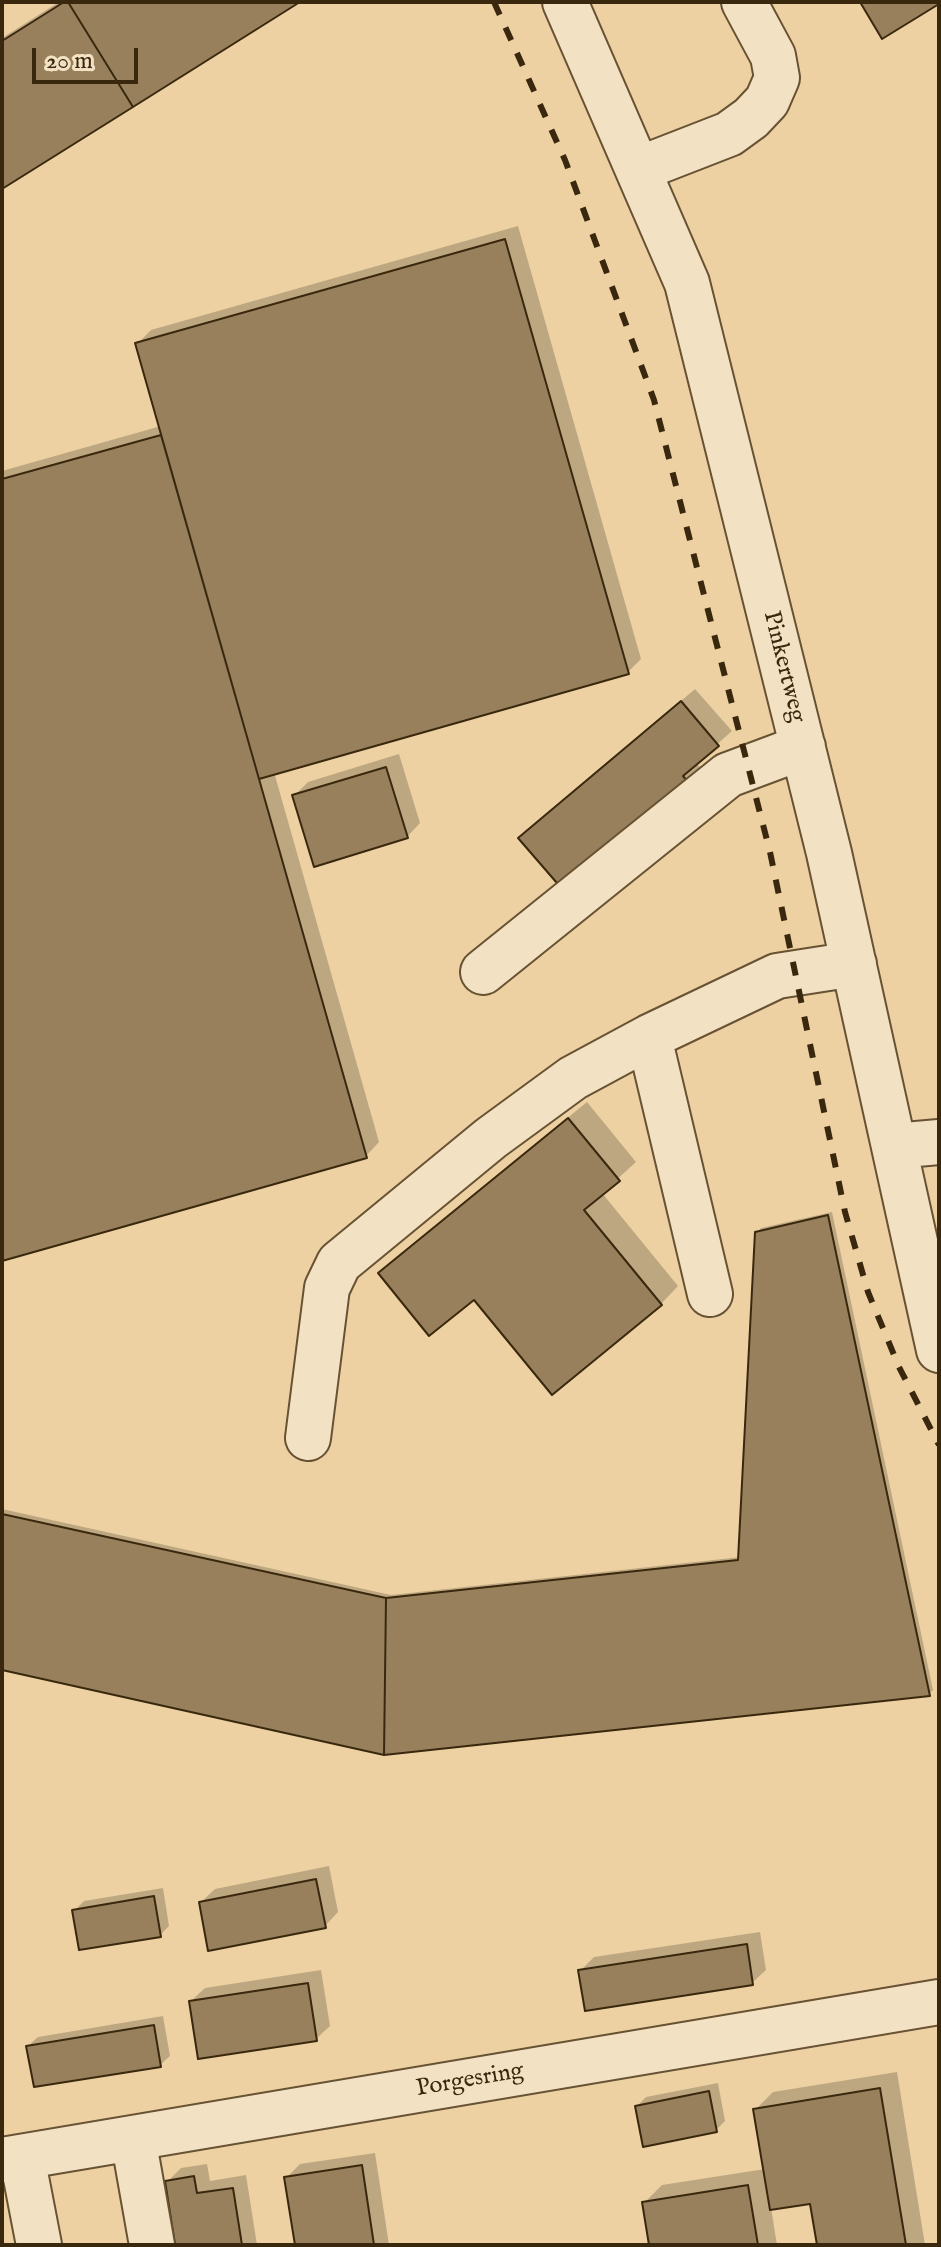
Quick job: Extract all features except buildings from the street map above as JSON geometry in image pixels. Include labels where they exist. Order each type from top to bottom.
[{"type":"street","name":"Pinkertweg","points":[[565,2],[687,283],[803,747],[939,1350]]},
{"type":"street","points":[[639,169],[729,134],[767,101],[777,78],[773,56],[744,2]]},
{"type":"street","points":[[483,972],[728,775],[803,747]]},
{"type":"street","points":[[308,1438],[327,1288],[339,1263],[491,1138],[573,1078],[649,1037],[777,976],[854,964]]},
{"type":"street","points":[[649,1037],[710,1294]]},
{"type":"street","points":[[894,1146],[939,1142]]},
{"type":"street","name":"Porgesring","points":[[12,2158],[939,2002]]},
{"type":"street","points":[[133,2138],[152,2245]]},
{"type":"street","points":[[12,2158],[39,2245]]},
{"type":"railway","points":[[494,2],[565,160],[654,400],[770,852],[845,1212],[868,1292],[899,1367],[939,1445]]}]
